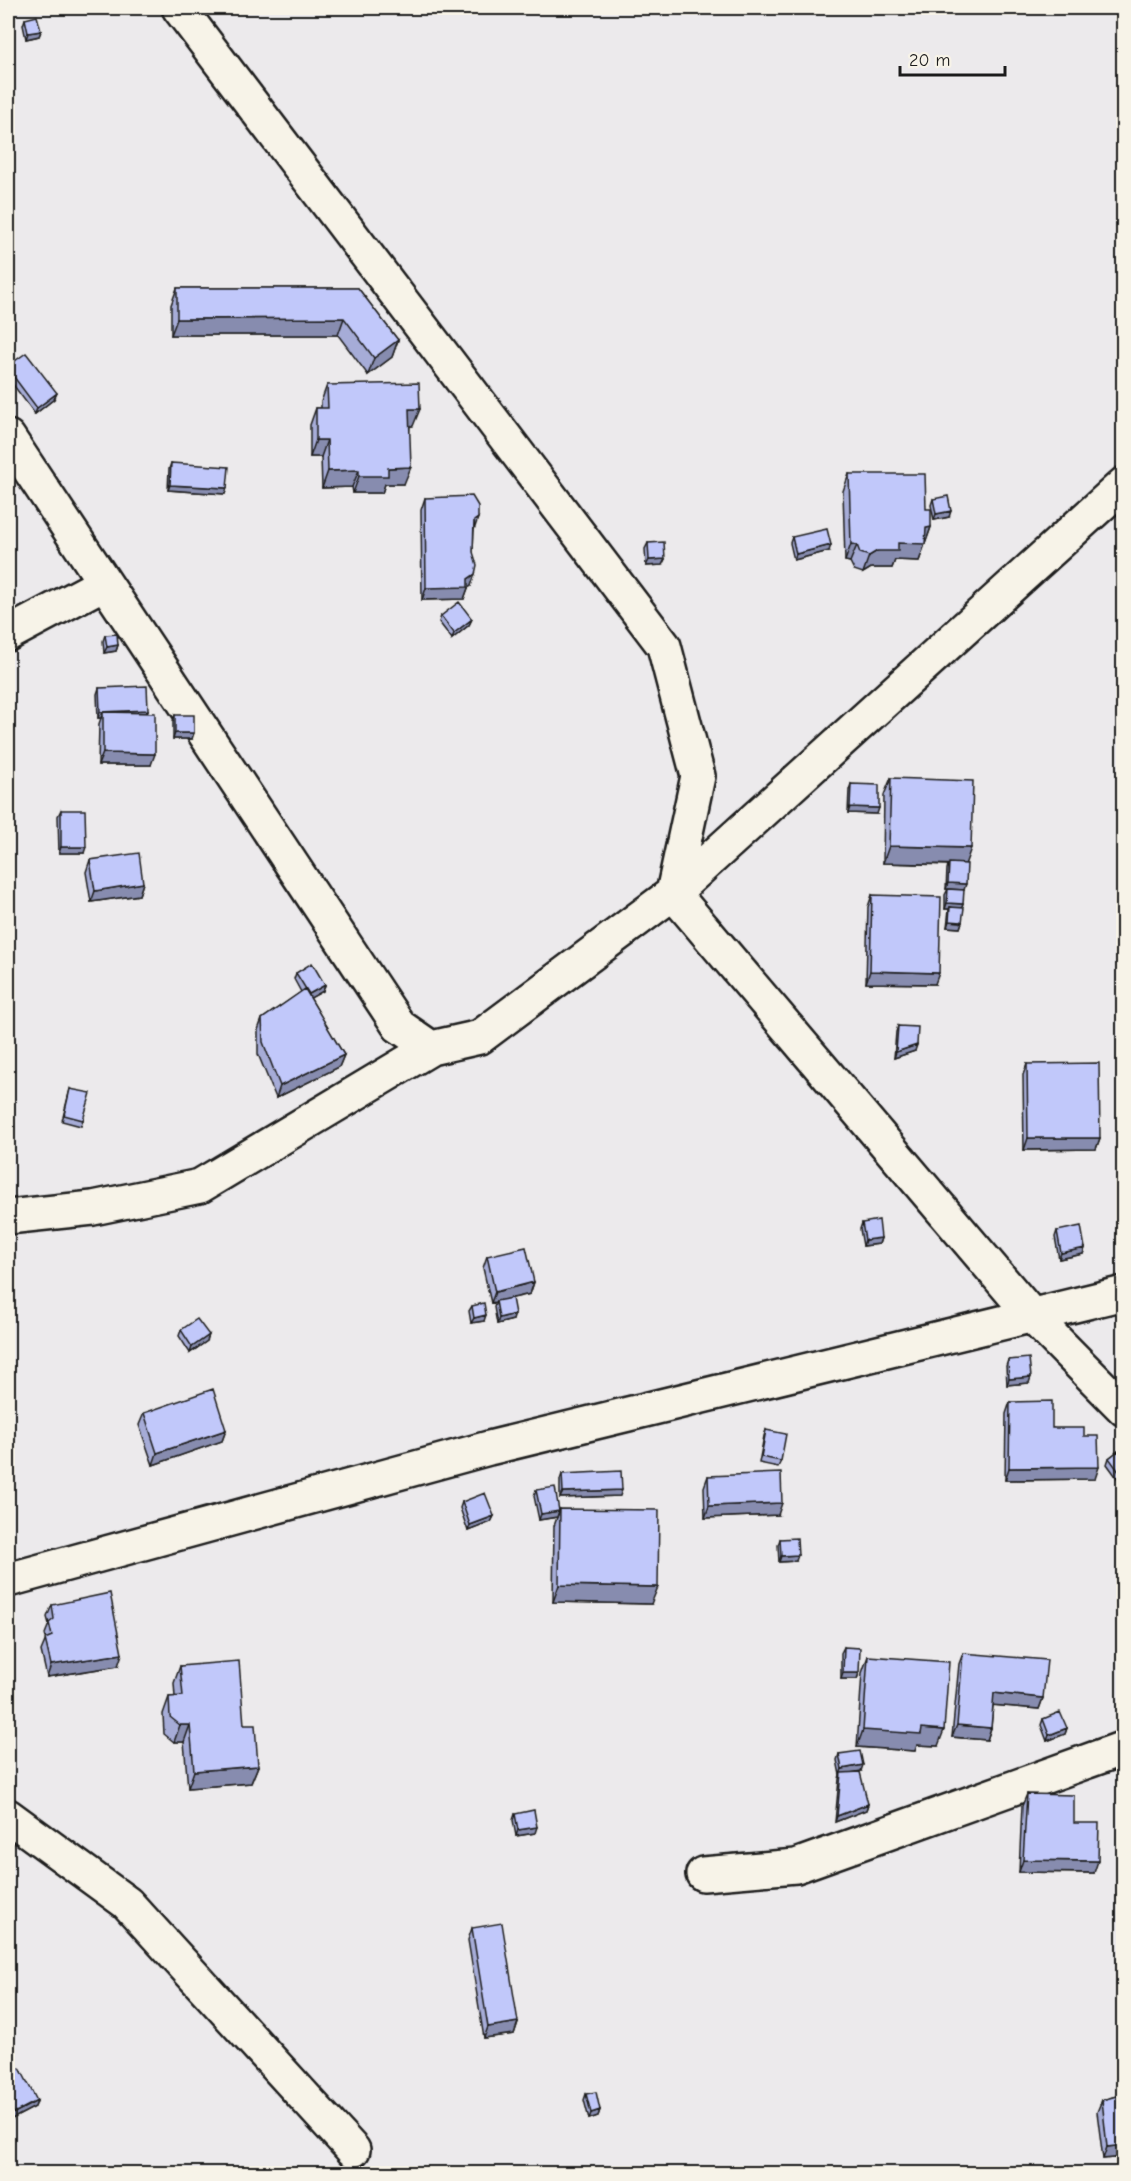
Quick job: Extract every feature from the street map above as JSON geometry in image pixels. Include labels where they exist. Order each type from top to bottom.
[{"type":"street","points":[[179,8],[664,646],[698,776],[673,893]]},
{"type":"street","points":[[8,437],[399,1026],[431,1048]]},
{"type":"street","points":[[8,1217],[93,1208],[200,1186],[431,1048],[480,1037],[673,893],[1124,484]]},
{"type":"street","points":[[8,634],[104,582]]},
{"type":"street","points":[[673,893],[1033,1317],[1124,1410]]},
{"type":"street","points":[[8,1580],[489,1448],[1124,1293]]},
{"type":"street","points":[[703,1874],[796,1866],[1124,1748]]},
{"type":"street","points":[[8,1816],[127,1903],[353,2151]]},
{"type":"building","points":[[37,16],[41,31],[28,33],[25,19]]},
{"type":"building","points":[[177,288],[358,288],[398,340],[374,358],[344,318],[177,319]]},
{"type":"building","points":[[26,353],[57,393],[37,408],[8,369],[8,366]]},
{"type":"building","points":[[419,383],[420,409],[409,409],[411,467],[388,468],[388,476],[359,476],[359,470],[328,471],[327,440],[316,440],[316,408],[328,408],[327,385]]},
{"type":"building","points":[[171,463],[229,467],[227,488],[170,485]]},
{"type":"building","points":[[849,474],[925,474],[926,509],[931,509],[931,527],[926,528],[925,544],[898,543],[898,551],[877,551],[869,556],[860,553],[857,545],[851,544]]},
{"type":"building","points":[[472,496],[478,506],[478,518],[474,521],[473,552],[477,565],[475,574],[468,579],[468,587],[426,588],[425,498]]},
{"type":"building","points":[[948,496],[951,511],[936,514],[933,499]]},
{"type":"building","points":[[827,529],[831,545],[796,554],[792,537]]},
{"type":"building","points":[[664,542],[665,559],[649,560],[648,543]]},
{"type":"building","points":[[459,602],[472,619],[454,633],[441,616]]},
{"type":"building","points":[[117,634],[118,645],[107,647],[105,635]]},
{"type":"building","points":[[147,686],[148,710],[100,712],[99,688]]},
{"type":"building","points":[[103,712],[155,713],[155,754],[103,753]]},
{"type":"building","points":[[175,715],[194,715],[194,733],[175,733]]},
{"type":"building","points":[[891,778],[973,781],[971,848],[889,846]]},
{"type":"building","points":[[851,784],[879,785],[879,808],[850,807]]},
{"type":"building","points":[[61,810],[85,810],[86,847],[61,847]]},
{"type":"building","points":[[139,853],[143,883],[95,891],[90,860]]},
{"type":"building","points":[[949,863],[967,864],[966,884],[948,883]]},
{"type":"building","points":[[948,889],[964,890],[963,904],[947,903]]},
{"type":"building","points":[[872,895],[941,897],[939,973],[870,971]]},
{"type":"building","points":[[950,907],[964,908],[962,922],[949,921]]},
{"type":"building","points":[[312,963],[325,985],[309,994],[296,973]]},
{"type":"building","points":[[305,989],[344,1055],[280,1086],[263,1042],[262,1019]]},
{"type":"building","points":[[898,1026],[918,1027],[917,1045],[896,1052]]},
{"type":"building","points":[[1099,1063],[1100,1138],[1028,1138],[1027,1064]]},
{"type":"building","points":[[70,1089],[91,1093],[83,1120],[64,1115]]},
{"type":"building","points":[[879,1220],[881,1238],[865,1240],[862,1223]]},
{"type":"building","points":[[1081,1226],[1085,1248],[1061,1253],[1057,1231]]},
{"type":"building","points":[[526,1247],[534,1282],[495,1292],[487,1256]]},
{"type":"building","points":[[512,1298],[515,1314],[499,1318],[496,1301]]},
{"type":"building","points":[[484,1303],[486,1315],[474,1318],[472,1306]]},
{"type":"building","points":[[197,1319],[209,1335],[192,1347],[181,1330]]},
{"type":"building","points":[[1029,1358],[1031,1377],[1009,1379],[1008,1360]]},
{"type":"building","points":[[213,1389],[226,1430],[157,1453],[144,1413]]},
{"type":"building","points":[[1052,1401],[1052,1428],[1084,1428],[1084,1436],[1098,1436],[1099,1467],[1009,1468],[1010,1402]]},
{"type":"building","points":[[766,1430],[786,1434],[781,1461],[761,1457]]},
{"type":"building","points":[[1118,1451],[1124,1459],[1124,1475],[1122,1476],[1109,1458]]},
{"type":"building","points":[[621,1471],[622,1490],[563,1492],[562,1474]]},
{"type":"building","points":[[781,1473],[782,1503],[709,1506],[708,1476]]},
{"type":"building","points":[[555,1487],[559,1511],[541,1514],[536,1490]]},
{"type":"building","points":[[485,1493],[494,1516],[470,1525],[462,1502]]},
{"type":"building","points":[[560,1509],[659,1510],[658,1587],[559,1585]]},
{"type":"building","points":[[797,1538],[798,1555],[781,1556],[780,1539]]},
{"type":"building","points":[[110,1593],[122,1654],[51,1665],[45,1639],[52,1636],[49,1623],[54,1619],[52,1605]]},
{"type":"building","points":[[844,1647],[860,1648],[859,1673],[843,1673]]},
{"type":"building","points":[[963,1653],[1047,1660],[1043,1698],[994,1693],[991,1728],[957,1725]]},
{"type":"building","points":[[868,1656],[949,1662],[944,1730],[922,1728],[921,1734],[863,1730]]},
{"type":"building","points":[[239,1661],[244,1725],[255,1725],[258,1766],[194,1771],[190,1725],[180,1725],[170,1717],[169,1697],[183,1696],[180,1666]]},
{"type":"building","points":[[1060,1712],[1067,1728],[1049,1735],[1043,1719]]},
{"type":"building","points":[[860,1751],[863,1765],[842,1769],[839,1754]]},
{"type":"building","points":[[860,1772],[868,1804],[837,1816],[841,1773]]},
{"type":"building","points":[[1027,1794],[1074,1795],[1074,1823],[1099,1823],[1098,1861],[1023,1860]]},
{"type":"building","points":[[534,1810],[537,1827],[518,1830],[515,1814]]},
{"type":"building","points":[[1122,1843],[1124,1844],[1124,1860],[1120,1859]]},
{"type":"building","points":[[502,1923],[518,2022],[488,2027],[472,1928]]},
{"type":"building","points":[[20,2068],[37,2101],[12,2114],[8,2106],[8,2076]]},
{"type":"building","points":[[596,2092],[600,2110],[591,2113],[586,2094]]},
{"type":"building","points":[[1124,2094],[1124,2145],[1107,2147],[1102,2100]]}]
